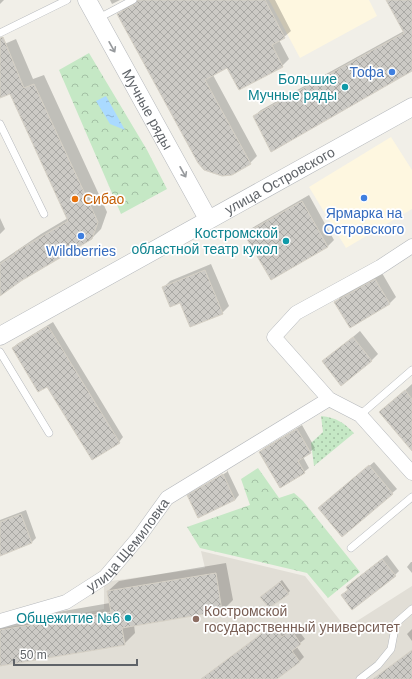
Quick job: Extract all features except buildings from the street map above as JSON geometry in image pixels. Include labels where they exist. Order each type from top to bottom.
[{"type":"street","name":"Мучные ряды","points":[[87,0],[208,219]]},
{"type":"street","name":"улица Островского","points":[[0,336],[208,219],[412,107]]},
{"type":"street","points":[[412,246],[380,267],[296,313],[274,337],[328,398],[360,415],[412,473]]},
{"type":"street","name":"улица Щемиловка","points":[[0,621],[30,614],[66,602],[105,577],[139,537],[167,498],[328,398]]},
{"type":"lane","points":[[0,33],[67,0]]},
{"type":"lane","points":[[97,20],[134,0]]},
{"type":"lane","points":[[0,124],[44,214]]},
{"type":"lane","points":[[0,352],[49,433]]},
{"type":"lane","points":[[360,415],[412,370]]},
{"type":"lane","points":[[351,548],[412,497]]},
{"type":"lane","points":[[360,679],[378,665],[391,649],[396,623],[412,609]]},
{"type":"shaded area","points":[[269,0],[369,0],[377,16],[300,58]]},
{"type":"shaded area","name":"Ярмарка на Островского","points":[[391,137],[412,170],[412,209],[346,248],[309,187]]},
{"type":"shaded area","name":"Костромской государственный университет","points":[[201,551],[305,576],[346,628],[412,586],[412,679],[0,679],[0,629],[104,609],[104,582],[205,568]]},
{"type":"green space","points":[[89,53],[147,150],[167,189],[121,214],[59,70]]},
{"type":"green space","points":[[321,416],[339,421],[354,433],[314,466],[311,443],[323,432]]},
{"type":"green space","points":[[258,468],[279,498],[294,493],[303,501],[360,572],[328,598],[307,573],[200,548],[187,527],[250,505],[241,479]]},
{"type":"water","points":[[106,96],[125,130],[110,124],[96,101]]},
{"type":"place","name":"Тофа","points":[[392,72]]},
{"type":"place","name":"Большие Мучные ряды","points":[[345,87]]},
{"type":"place","name":"Ярмарка на Островского","points":[[364,198]]},
{"type":"place","name":"Сибао","points":[[75,199]]},
{"type":"place","name":"Wildberries","points":[[81,236]]},
{"type":"place","name":"Костромской областной театр кукол","points":[[286,241]]},
{"type":"place","name":"Общежитие №6","points":[[128,618]]},
{"type":"place","name":"Костромской государственный университет","points":[[196,619]]}]
